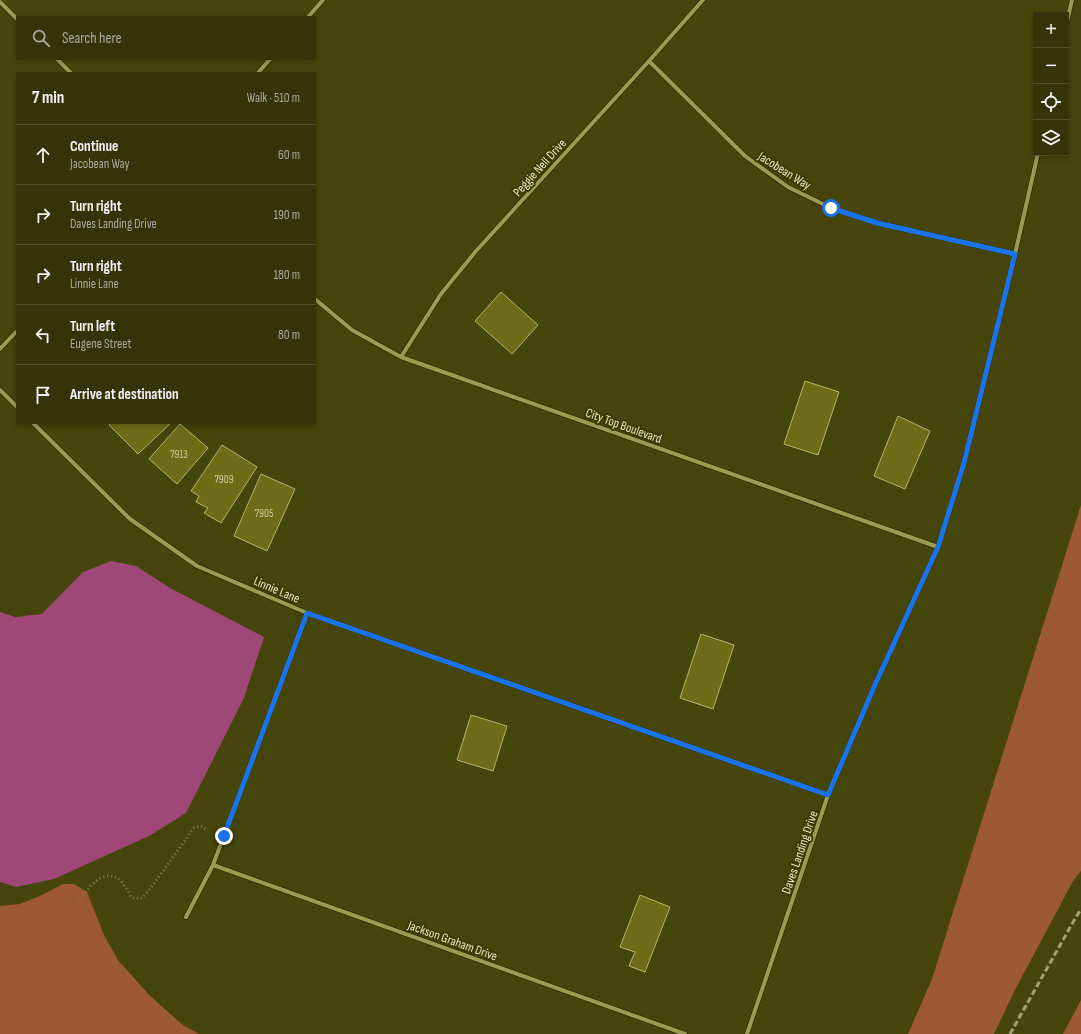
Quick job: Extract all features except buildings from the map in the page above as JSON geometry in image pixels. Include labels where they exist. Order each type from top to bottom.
[{"type":"street","points":[[309,16],[323,0]]},
{"type":"street","name":"Peggie Nell Drive","points":[[402,357],[441,294],[476,250],[703,0]]},
{"type":"street","points":[[1069,13],[1072,0]]},
{"type":"street","points":[[0,2],[16,17]]},
{"type":"street","points":[[58,60],[70,72]]},
{"type":"street","points":[[259,72],[269,60]]},
{"type":"street","name":"Jacobean Way","points":[[649,61],[745,156],[788,187],[831,208],[877,223],[1015,254]]},
{"type":"street","name":"Daves Landing Drive","points":[[747,1034],[828,795],[874,687],[938,547],[964,463],[1037,156]]},
{"type":"street","name":"City Top Boulevard","points":[[316,300],[352,330],[402,357],[938,547]]},
{"type":"street","points":[[0,349],[16,332]]},
{"type":"street","points":[[0,390],[16,406]]},
{"type":"street","name":"Linnie Lane","points":[[34,424],[130,519],[197,566],[307,613],[828,795]]},
{"type":"street","points":[[186,917],[213,865],[307,613]]},
{"type":"street","name":"Jackson Graham Drive","points":[[213,865],[685,1034]]},
{"type":"path","points":[[78,902],[96,880],[106,876],[117,878],[132,898],[142,898],[194,828],[202,826],[207,830]]},
{"type":"shaded area","points":[[1081,505],[1081,871],[1073,881],[1015,990],[994,1034],[908,1034],[932,979]]},
{"type":"shaded area","points":[[111,561],[136,566],[170,588],[264,637],[243,700],[186,813],[149,836],[54,879],[16,887],[0,882],[0,612],[15,617],[42,614],[83,572]]},
{"type":"shaded area","points":[[63,884],[74,884],[87,892],[104,935],[118,960],[150,996],[183,1025],[199,1034],[0,1034],[0,906],[20,904]]},
{"type":"shaded area","points":[[1081,1000],[1081,1034],[1063,1034]]},
{"type":"railway","points":[[1010,1034],[1081,909]]},
{"type":"route","points":[[224,836],[307,613],[828,795],[874,687],[938,547],[964,463],[1015,254],[877,223],[831,208]]}]
